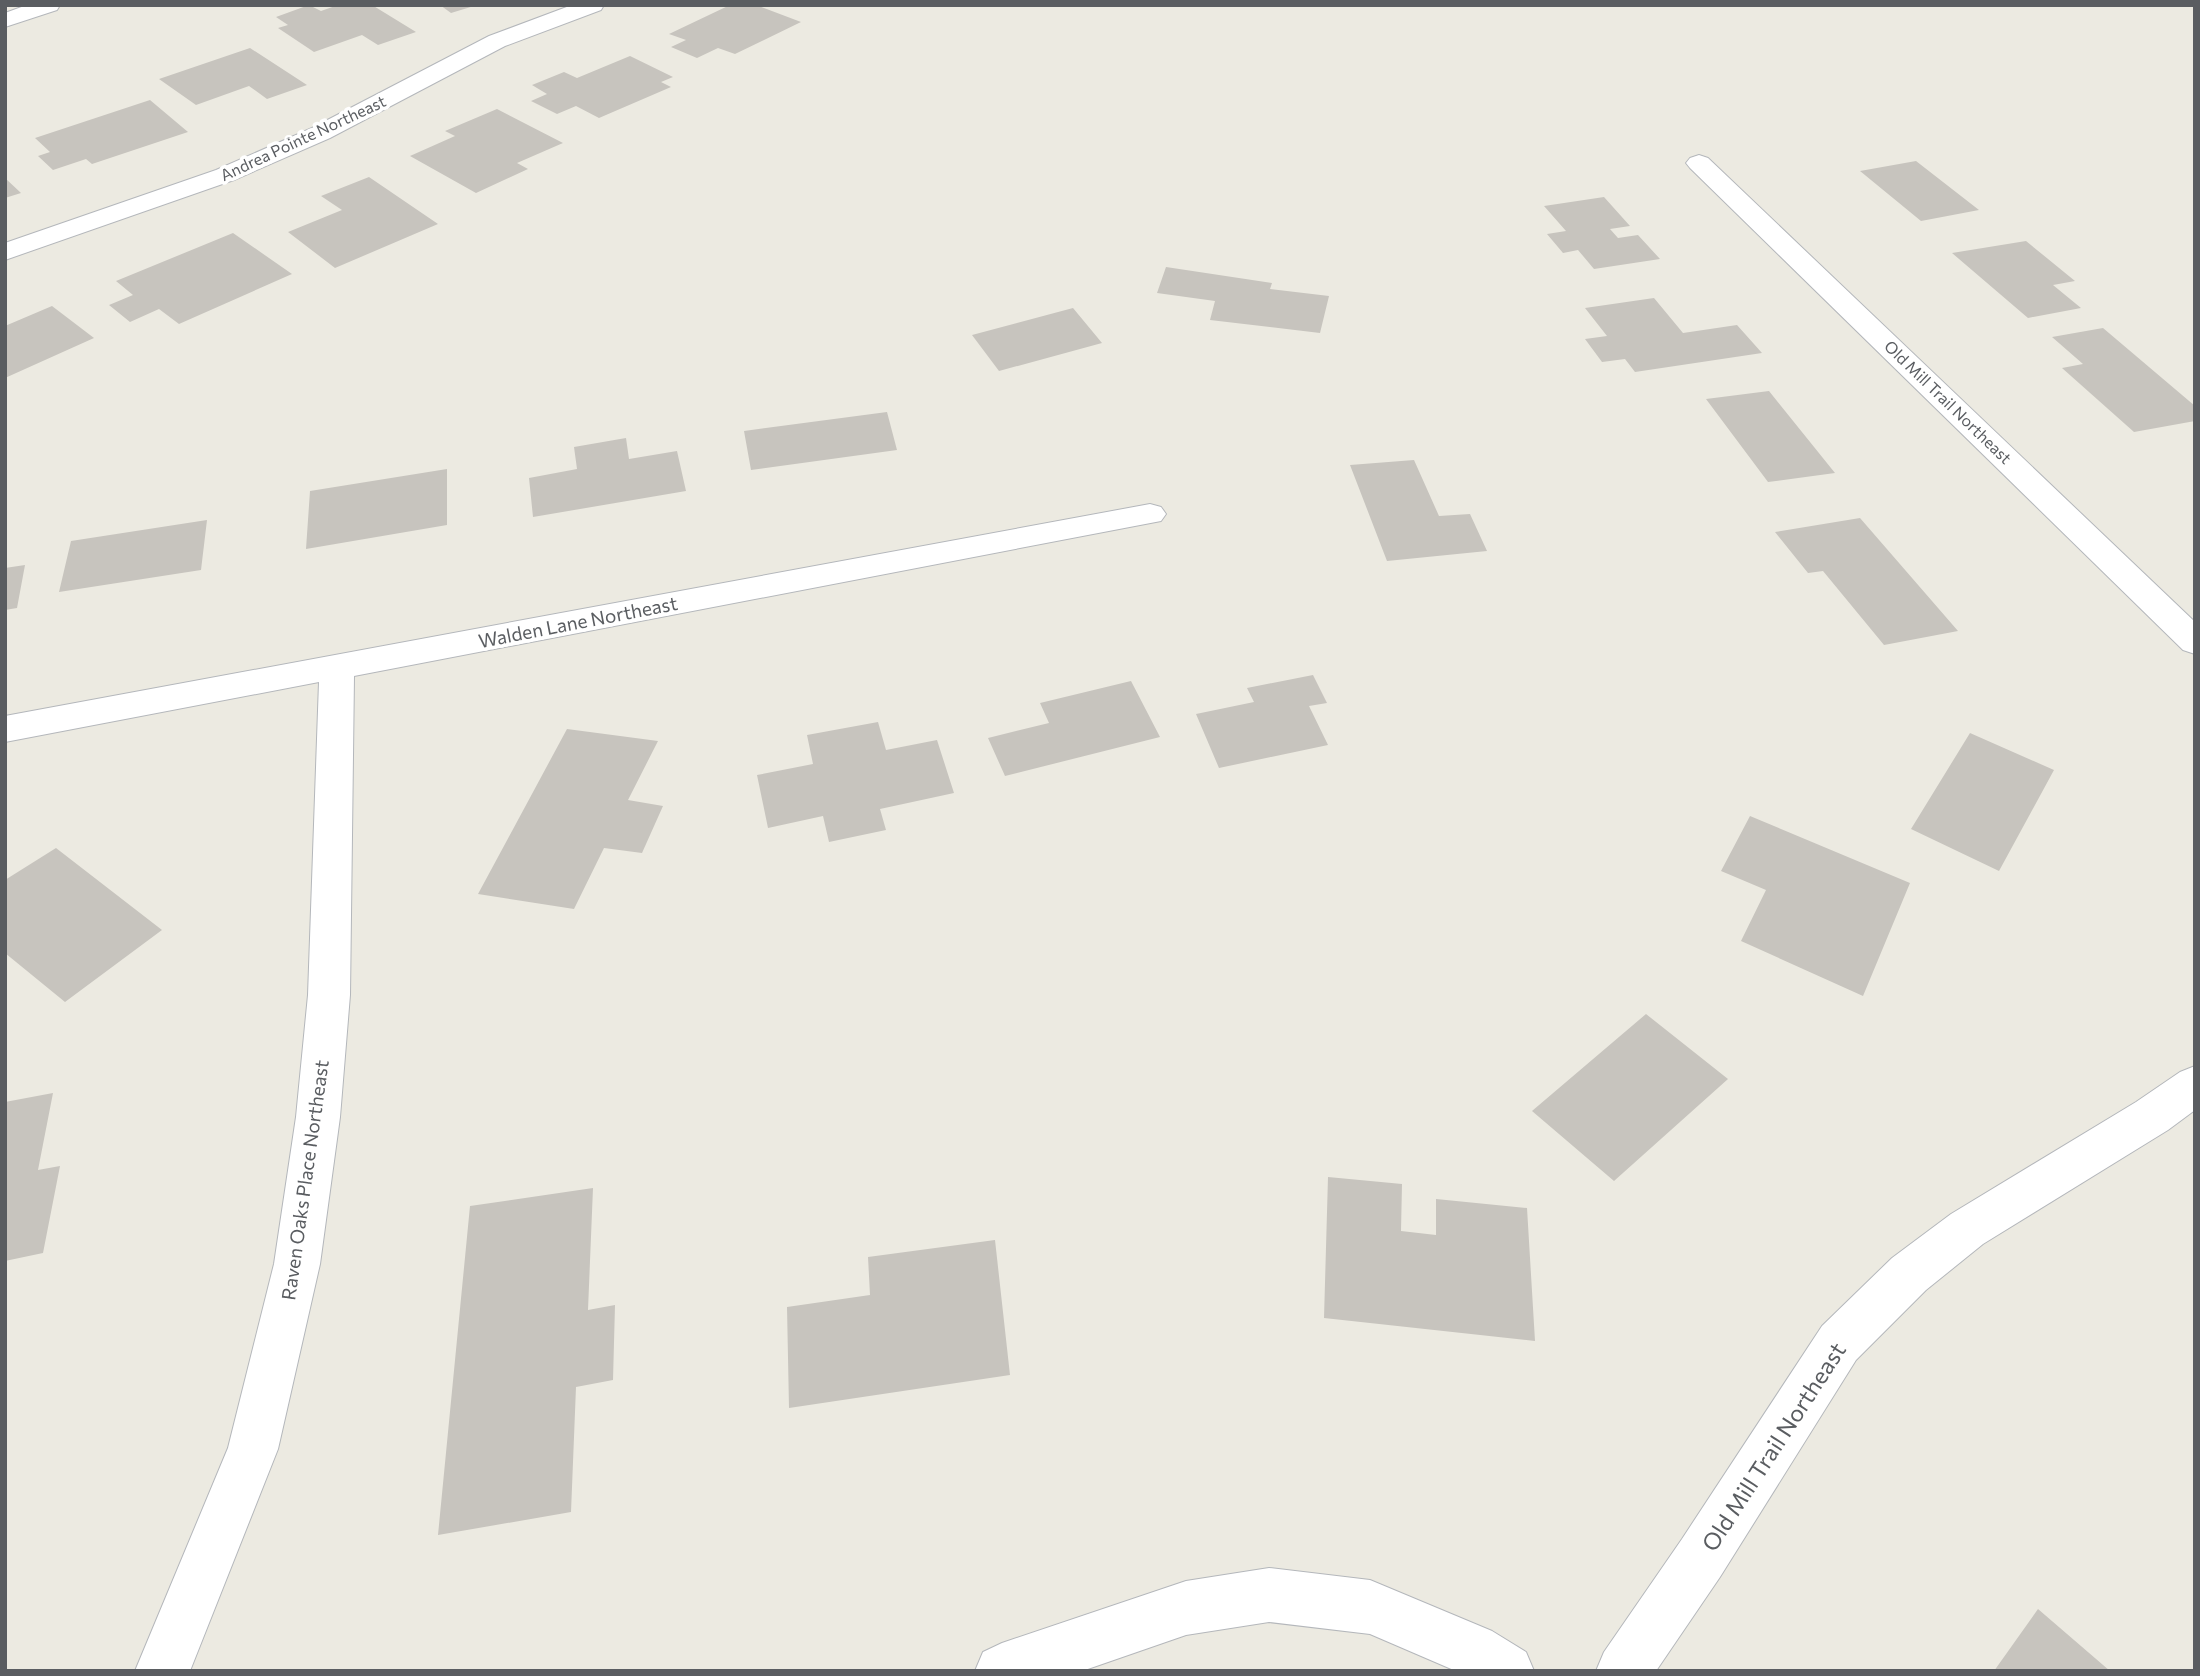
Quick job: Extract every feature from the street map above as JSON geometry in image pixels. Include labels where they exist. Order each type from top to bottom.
[{"type":"street","points":[[5,20],[49,5]]},
{"type":"street","name":"Andrea Pointe Northeast","points":[[5,252],[225,176],[321,133],[498,41],[593,5]]},
{"type":"street","name":"Old Mill Trail Northeast","points":[[1699,163],[2195,642]]},
{"type":"street","name":"Walden Lane Northeast","points":[[5,729],[1150,514]]},
{"type":"street","name":"Raven Oaks Place Northeast","points":[[162,1671],[253,1449],[297,1264],[318,1117],[329,995],[337,668]]},
{"type":"street","name":"Old Mill Trail Northeast","points":[[1623,1671],[1701,1559],[1839,1343],[1909,1274],[1967,1229],[2152,1116],[2195,1085]]},
{"type":"street","points":[[1002,1671],[1186,1608],[1269,1595],[1370,1607],[1473,1650],[1507,1671]]},
{"type":"building","points":[[309,5],[321,11],[338,5],[372,5],[416,32],[378,45],[362,35],[314,52],[278,28],[288,25],[276,17]]},
{"type":"building","points":[[440,5],[474,5],[474,6],[451,13]]},
{"type":"building","points":[[730,5],[756,5],[801,22],[735,54],[718,48],[697,58],[671,47],[686,40],[669,34]]},
{"type":"building","points":[[250,48],[307,85],[267,99],[249,86],[196,105],[159,79]]},
{"type":"building","points":[[630,56],[673,77],[661,82],[671,87],[599,118],[576,106],[557,114],[531,101],[547,94],[532,85],[564,72],[577,78]]},
{"type":"building","points":[[150,100],[188,132],[92,164],[86,159],[53,170],[38,156],[50,152],[35,138]]},
{"type":"building","points":[[497,109],[563,143],[517,163],[528,169],[476,193],[410,156],[455,136],[445,131]]},
{"type":"building","points":[[1916,161],[1979,210],[1921,221],[1860,171]]},
{"type":"building","points":[[369,177],[438,224],[335,268],[288,232],[342,210],[321,196]]},
{"type":"building","points":[[5,178],[21,193],[5,198]]},
{"type":"building","points":[[1604,197],[1630,226],[1610,229],[1618,238],[1638,235],[1660,259],[1594,269],[1578,250],[1563,253],[1547,234],[1566,231],[1544,206]]},
{"type":"building","points":[[233,233],[292,274],[179,324],[159,309],[130,322],[109,305],[133,295],[116,281]]},
{"type":"building","points":[[2026,241],[2075,281],[2053,285],[2081,308],[2028,318],[1952,253]]},
{"type":"building","points":[[1166,267],[1272,283],[1270,289],[1329,296],[1320,333],[1210,320],[1215,301],[1157,293]]},
{"type":"building","points":[[1654,298],[1683,333],[1737,325],[1762,353],[1635,372],[1625,359],[1602,362],[1585,339],[1607,336],[1585,308]]},
{"type":"building","points":[[52,306],[94,338],[5,378],[5,326]]},
{"type":"building","points":[[1073,308],[1102,343],[999,371],[972,335]]},
{"type":"building","points":[[2103,328],[2195,406],[2195,421],[2134,432],[2062,368],[2083,364],[2052,337]]},
{"type":"building","points":[[1769,391],[1835,473],[1768,482],[1706,399]]},
{"type":"building","points":[[887,412],[897,450],[751,470],[744,431]]},
{"type":"building","points":[[626,438],[629,459],[677,451],[686,491],[533,517],[529,478],[577,469],[574,447]]},
{"type":"building","points":[[1414,460],[1439,516],[1470,514],[1487,551],[1387,561],[1350,465]]},
{"type":"building","points":[[447,469],[447,525],[306,549],[310,491]]},
{"type":"building","points":[[1860,518],[1958,631],[1884,645],[1823,571],[1808,573],[1775,532]]},
{"type":"building","points":[[207,520],[201,570],[59,592],[71,541]]},
{"type":"building","points":[[25,565],[17,608],[5,610],[5,568]]},
{"type":"building","points":[[1313,675],[1327,703],[1309,706],[1328,745],[1219,768],[1196,714],[1254,702],[1247,688]]},
{"type":"building","points":[[1131,681],[1160,737],[1005,776],[988,738],[1049,723],[1040,703]]},
{"type":"building","points":[[878,722],[886,750],[937,740],[954,793],[880,809],[886,830],[829,842],[823,816],[768,828],[757,775],[813,764],[807,735]]},
{"type":"building","points":[[567,729],[658,741],[628,800],[663,806],[642,853],[604,848],[574,909],[478,894]]},
{"type":"building","points":[[1970,733],[2054,770],[1999,871],[1911,829]]},
{"type":"building","points":[[1750,816],[1910,883],[1863,996],[1741,941],[1766,890],[1721,871]]},
{"type":"building","points":[[56,848],[162,930],[65,1002],[5,953],[5,880]]},
{"type":"building","points":[[1646,1014],[1728,1079],[1614,1181],[1532,1111]]},
{"type":"building","points":[[53,1093],[38,1170],[60,1166],[43,1253],[5,1261],[5,1102]]},
{"type":"building","points":[[1328,1177],[1402,1184],[1401,1231],[1436,1235],[1436,1199],[1527,1208],[1535,1341],[1324,1318]]},
{"type":"building","points":[[593,1188],[588,1310],[615,1305],[613,1380],[576,1387],[571,1512],[438,1535],[470,1206]]},
{"type":"building","points":[[995,1240],[1010,1375],[789,1408],[787,1307],[870,1295],[868,1257]]},
{"type":"building","points":[[2038,1609],[2110,1671],[1994,1671]]}]
